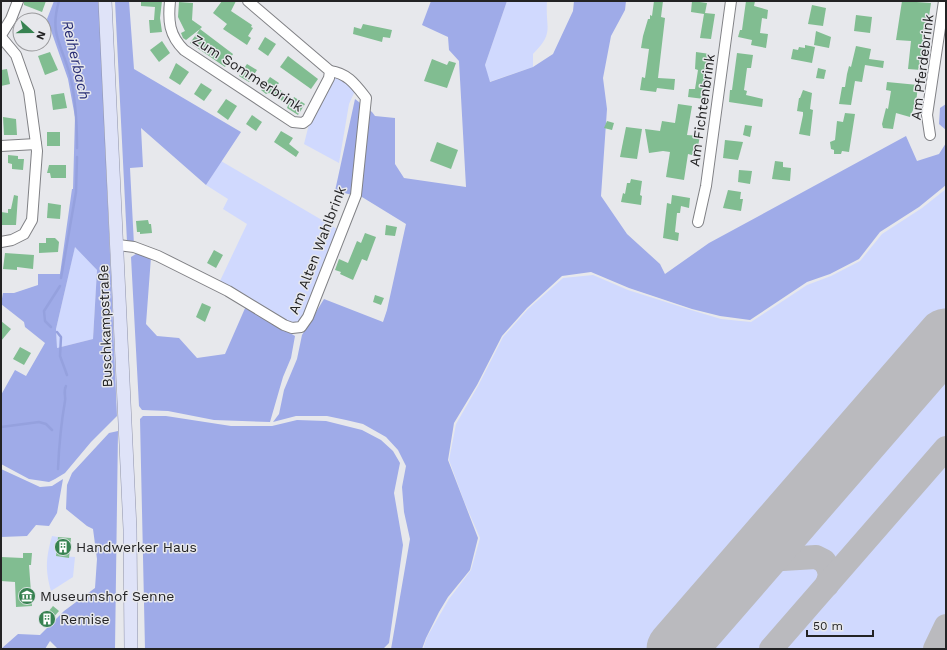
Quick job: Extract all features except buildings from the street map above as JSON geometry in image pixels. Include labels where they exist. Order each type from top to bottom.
[{"type":"main road","name":"Buschkampstraße","points":[[105,1],[118,245],[130,529],[131,649]]},
{"type":"street","points":[[1,242],[12,240],[24,234],[32,220],[36,144],[29,92],[16,55],[1,36],[11,19],[18,1]]},
{"type":"street","name":"Zum Sommerbrink","points":[[170,1],[169,26],[177,43],[184,50],[293,122],[303,123],[307,120],[329,78],[330,71]]},
{"type":"street","points":[[248,1],[330,71]]},
{"type":"street","name":"Am Fichtenbrink","points":[[698,222],[706,181],[731,1]]},
{"type":"street","name":"Am Pferdebrink","points":[[930,135],[927,116],[944,1]]},
{"type":"street","name":"Am Alten Wahlbrink","points":[[118,245],[142,249],[228,291],[284,325],[292,328],[301,327],[308,317],[356,195],[365,117],[366,98],[342,73],[330,71]]},
{"type":"street","points":[[1,146],[36,144]]},
{"type":"shaded area","points":[[54,1],[99,1],[117,416],[91,442],[65,473],[49,482],[29,479],[1,464],[1,395],[15,370],[26,376],[45,343],[25,327],[24,322],[1,304],[3,293],[14,293],[38,285],[38,274],[60,274],[73,189],[75,117],[68,79],[52,33],[52,12],[50,12]],"holes":[[[75,247],[97,270],[93,339],[57,348],[56,329]]]},
{"type":"shaded area","points":[[115,1],[129,1],[134,69],[241,132],[206,185],[141,128],[143,167],[130,168],[134,245],[127,242]]},
{"type":"shaded area","points":[[431,1],[507,1],[485,65],[490,82],[533,67],[553,54],[573,11],[574,1],[626,1],[625,10],[611,36],[603,78],[607,109],[601,196],[627,234],[660,264],[665,274],[709,243],[906,136],[917,161],[939,154],[946,143],[946,185],[919,207],[880,232],[859,259],[830,274],[807,282],[750,320],[720,316],[692,309],[629,288],[591,272],[562,276],[527,308],[502,336],[477,385],[454,423],[448,460],[478,538],[470,570],[448,597],[426,638],[422,649],[391,649],[410,539],[404,512],[402,487],[406,466],[398,450],[386,437],[363,424],[346,420],[327,416],[296,416],[273,422],[279,414],[284,390],[297,359],[302,335],[324,299],[383,322],[387,310],[406,224],[362,197],[335,191],[355,99],[375,116],[395,118],[395,164],[404,178],[466,187],[459,61],[449,50],[448,37],[422,25]]},
{"type":"shaded area","points":[[507,1],[547,1],[547,35],[540,47],[533,54],[533,67],[489,82],[485,65]]},
{"type":"shaded area","points":[[336,75],[353,87],[354,93],[349,104],[339,163],[304,144],[309,124],[332,79]]},
{"type":"shaded area","points":[[946,104],[946,130],[939,124],[940,108]]},
{"type":"shaded area","points":[[221,161],[339,230],[305,319],[297,323],[288,324],[219,283],[247,224],[223,209],[228,199],[206,185]]},
{"type":"shaded area","points":[[946,189],[946,649],[423,649],[427,637],[449,599],[471,570],[480,538],[464,501],[449,460],[456,424],[478,386],[503,337],[528,309],[563,278],[593,275],[628,290],[721,319],[751,322],[807,285],[831,276],[860,261],[882,234],[922,208]]},
{"type":"shaded area","points":[[75,246],[97,270],[93,339],[57,348],[56,329]]},
{"type":"shaded area","points":[[139,252],[151,257],[146,324],[157,336],[179,338],[197,358],[225,354],[246,306],[295,336],[291,358],[283,377],[270,422],[214,420],[168,411],[142,410],[139,406],[131,257]]},
{"type":"shaded area","points":[[143,416],[166,416],[231,426],[272,426],[297,420],[326,421],[362,430],[381,440],[393,451],[400,463],[394,493],[403,545],[389,643],[383,649],[145,649],[140,419]]},
{"type":"shaded area","points":[[118,431],[115,649],[58,649],[50,641],[45,649],[1,649],[18,634],[40,635],[64,611],[95,588],[97,559],[93,529],[66,509],[67,485],[72,473],[109,433]]},
{"type":"shaded area","points":[[1,469],[40,487],[52,486],[63,479],[57,513],[49,526],[36,525],[27,536],[1,537]]},
{"type":"shaded area","points":[[52,536],[58,537],[56,556],[75,557],[73,577],[51,591],[47,564],[48,551]]},
{"type":"waterway","name":"Reiherbach","points":[[59,1],[56,12],[56,31],[74,93],[77,148]]},
{"type":"waterway","name":"Reiherbach","points":[[61,278],[76,192],[77,157]]},
{"type":"waterway","name":"Reiherbach","points":[[51,327],[45,321],[44,311],[60,286]]},
{"type":"waterway","name":"Reiherbach","points":[[57,332],[61,337],[60,356],[67,375]]},
{"type":"waterway","name":"Reiherbach","points":[[58,469],[60,435],[66,386]]},
{"type":"waterway","points":[[1,427],[39,422],[46,424],[52,430]]},
{"type":"taxiway","points":[[771,649],[946,448]]},
{"type":"taxiway","points":[[739,576],[751,566],[766,560],[816,557],[824,561],[828,567],[830,575],[827,585]]},
{"type":"taxiway","points":[[935,649],[946,626]]},
{"type":"runway","points":[[676,649],[946,338]]},
{"type":"place","name":"Handwerker Haus","points":[[63,547]]},
{"type":"place","name":"Museumshof Senne","points":[[27,596]]},
{"type":"place","name":"Remise","points":[[47,619]]}]
